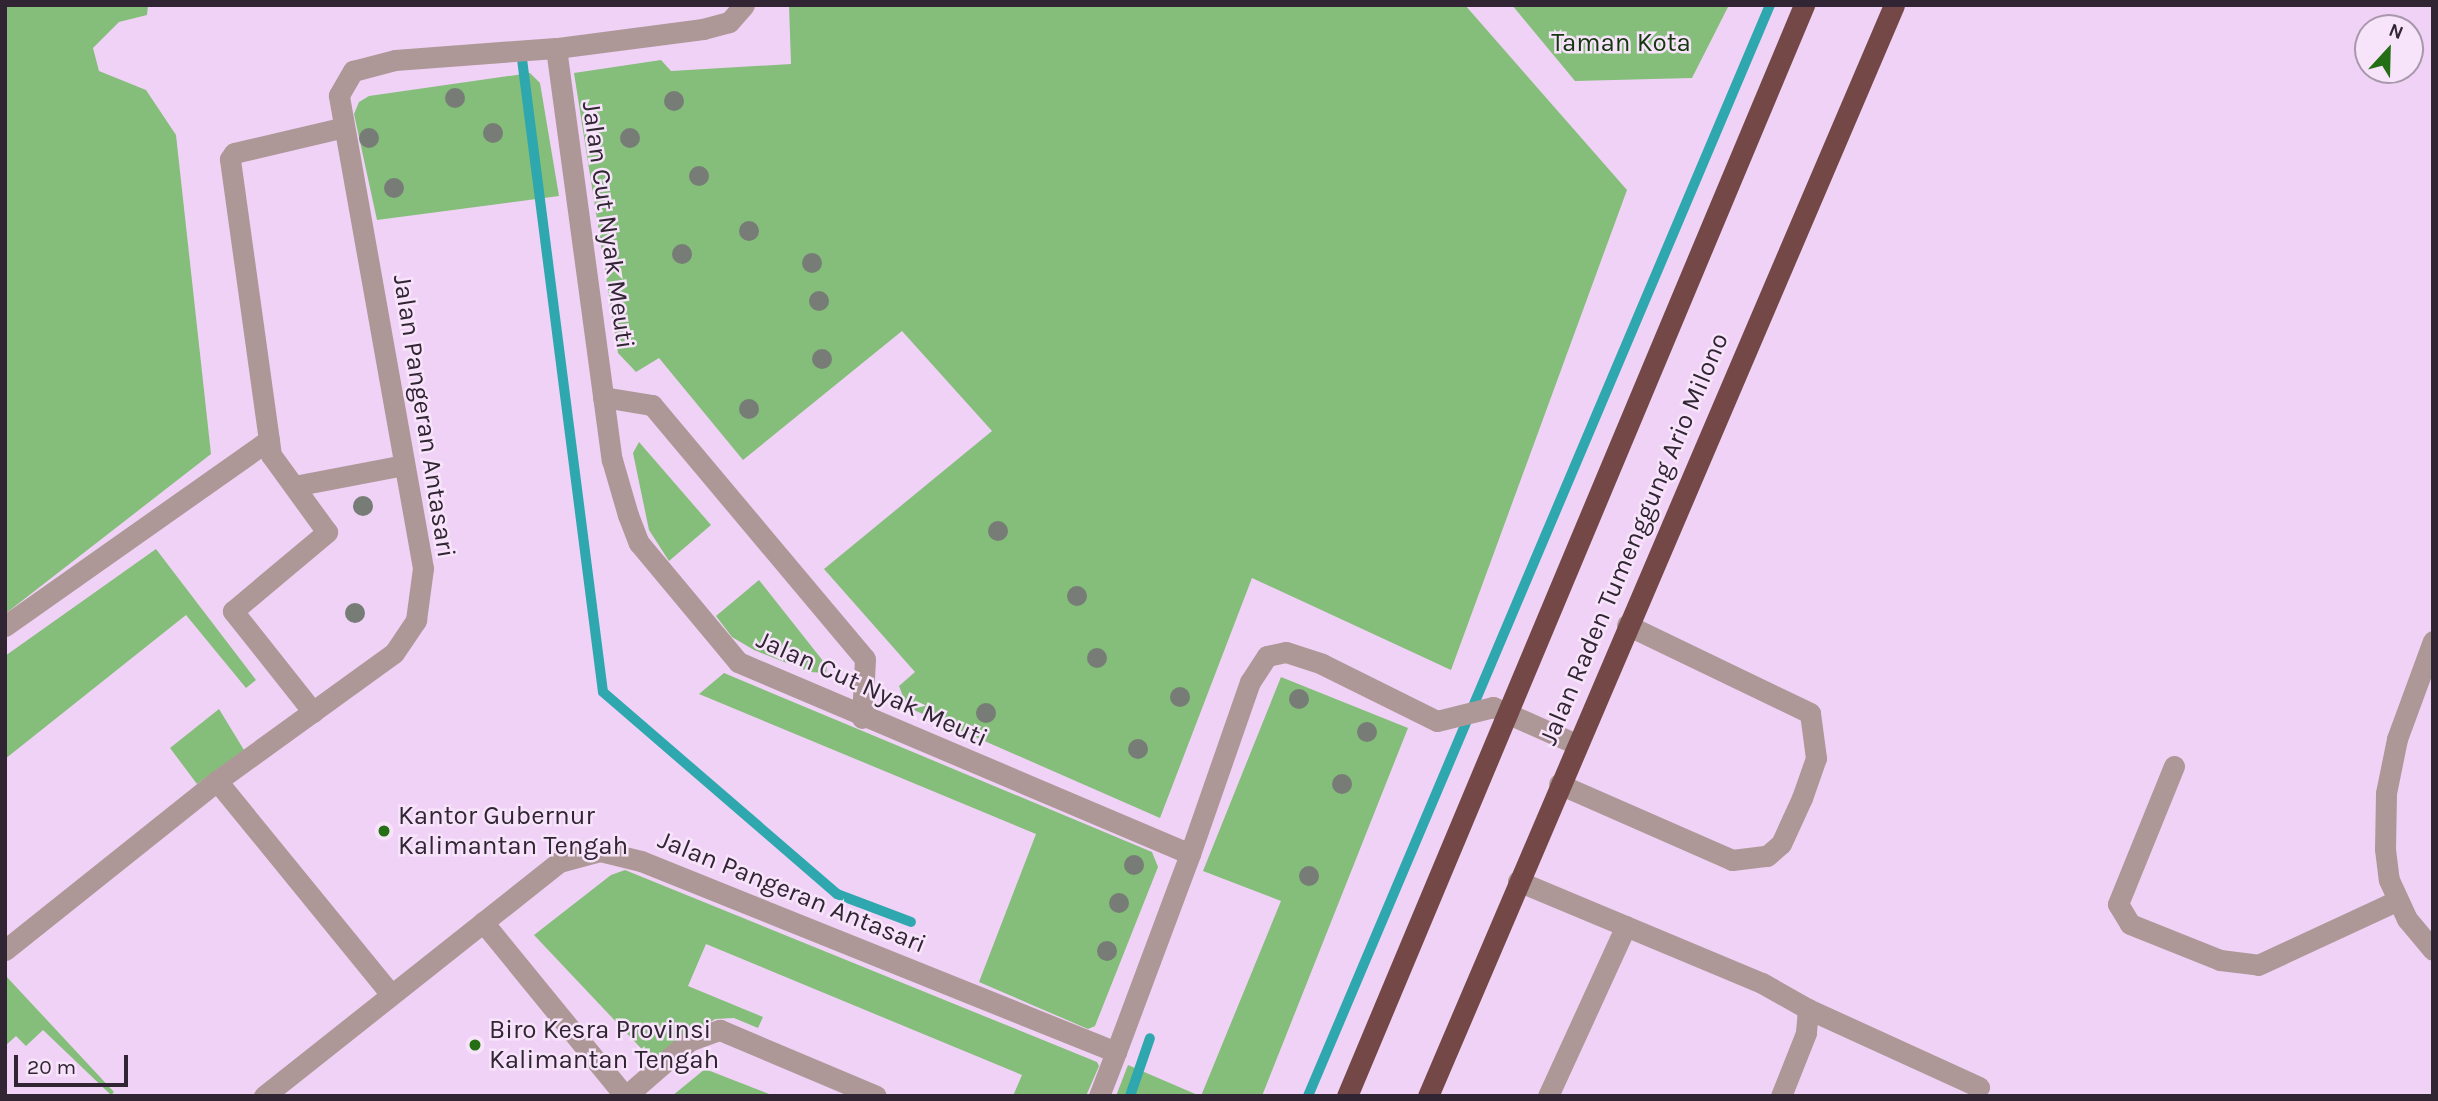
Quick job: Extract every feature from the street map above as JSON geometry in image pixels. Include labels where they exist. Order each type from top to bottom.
[{"type":"highway","name":"Jalan Raden Tumenggung Ario Milono","points":[[1347,1096],[1500,711],[1804,5]]},
{"type":"highway","name":"Jalan Raden Tumenggung Ario Milono","points":[[1431,1095],[1576,744],[1894,5]]},
{"type":"street","points":[[556,48],[703,29],[729,22],[744,5]]},
{"type":"street","name":"Jalan Pangeran Antasari","points":[[5,950],[217,781],[394,653],[416,620],[422,568],[365,234],[341,128],[339,95],[353,71],[396,60],[556,48]]},
{"type":"street","name":"Jalan Cut Nyak Meuti","points":[[556,48],[612,460],[628,515],[648,554],[738,663],[862,718],[1190,853]]},
{"type":"street","points":[[313,712],[233,611],[327,531],[271,454],[230,159],[234,153],[341,128]]},
{"type":"street","points":[[603,397],[652,405],[865,659],[862,718]]},
{"type":"street","points":[[5,626],[269,440]]},
{"type":"street","points":[[294,486],[404,465]]},
{"type":"street","points":[[1559,785],[1732,860],[1767,856],[1781,844],[1802,798],[1816,758],[1810,713],[1627,625]]},
{"type":"street","points":[[2433,641],[2398,740],[2386,793],[2385,849],[2389,880],[2398,900],[2433,950]]},
{"type":"street","points":[[1099,1096],[1190,853],[1250,682],[1267,656],[1286,652],[1322,664],[1437,721],[1500,711],[1576,744]]},
{"type":"street","points":[[2174,766],[2118,904],[2130,924],[2220,960],[2258,965],[2398,900]]},
{"type":"street","points":[[217,781],[391,994]]},
{"type":"street","name":"Jalan Pangeran Antasari","points":[[264,1096],[559,862],[600,851],[641,861],[1116,1052]]},
{"type":"street","points":[[1518,881],[1762,983],[1808,1009],[1979,1087]]},
{"type":"street","points":[[483,922],[626,1096],[689,1041],[720,1030],[876,1096]]},
{"type":"street","points":[[1548,1096],[1626,926]]},
{"type":"street","points":[[1781,1096],[1806,1033],[1808,1009]]},
{"type":"green space","points":[[5,5],[148,5],[147,15],[119,22],[93,48],[99,71],[146,90],[176,135],[211,454],[5,614]]},
{"type":"green space","points":[[789,5],[1465,5],[1627,190],[1451,670],[1252,578],[1160,818],[907,707],[899,686],[915,672],[824,569],[992,431],[902,331],[743,460],[659,358],[636,372],[618,353],[574,73],[661,60],[671,71],[791,64]]},
{"type":"green space","name":"Taman Kota","points":[[1512,5],[1729,5],[1692,78],[1575,81]]},
{"type":"green space","points":[[530,73],[540,83],[559,196],[377,220],[354,114],[359,102],[369,96]]},
{"type":"green space","points":[[639,442],[711,525],[669,561],[649,530],[633,453]]},
{"type":"green space","points":[[156,549],[256,680],[246,688],[186,615],[5,759],[5,656]]},
{"type":"green space","points":[[759,580],[827,666],[826,673],[810,672],[754,650],[732,637],[716,616]]},
{"type":"green space","points":[[724,673],[1152,852],[1158,867],[1095,1026],[1088,1029],[979,982],[1036,834],[699,694]]},
{"type":"green space","points":[[1281,677],[1408,728],[1262,1096],[1201,1096],[1281,901],[1203,871]]},
{"type":"green space","points":[[219,709],[244,750],[197,784],[170,748]]},
{"type":"green space","points":[[625,870],[1097,1062],[1099,1066],[1086,1096],[1013,1096],[1022,1075],[706,944],[688,986],[763,1017],[758,1028],[734,1018],[715,1019],[654,1062],[534,935],[611,875]]},
{"type":"green space","points":[[5,975],[114,1092],[111,1095],[43,1030],[26,1046],[16,1036],[5,1046]]},
{"type":"green space","points":[[1128,1065],[1200,1096],[1116,1096]]},
{"type":"green space","points":[[705,1069],[774,1096],[672,1096]]},
{"type":"waterway","points":[[1308,1096],[1770,5]]},
{"type":"waterway","points":[[522,59],[603,692],[837,894],[911,922]]},
{"type":"waterway","points":[[1130,1096],[1150,1038]]},
{"type":"place","name":"Kantor Gubernur Kalimantan Tengah","points":[[384,831]]},
{"type":"place","name":"Biro Kesra Provinsi Kalimantan Tengah","points":[[475,1045]]}]
